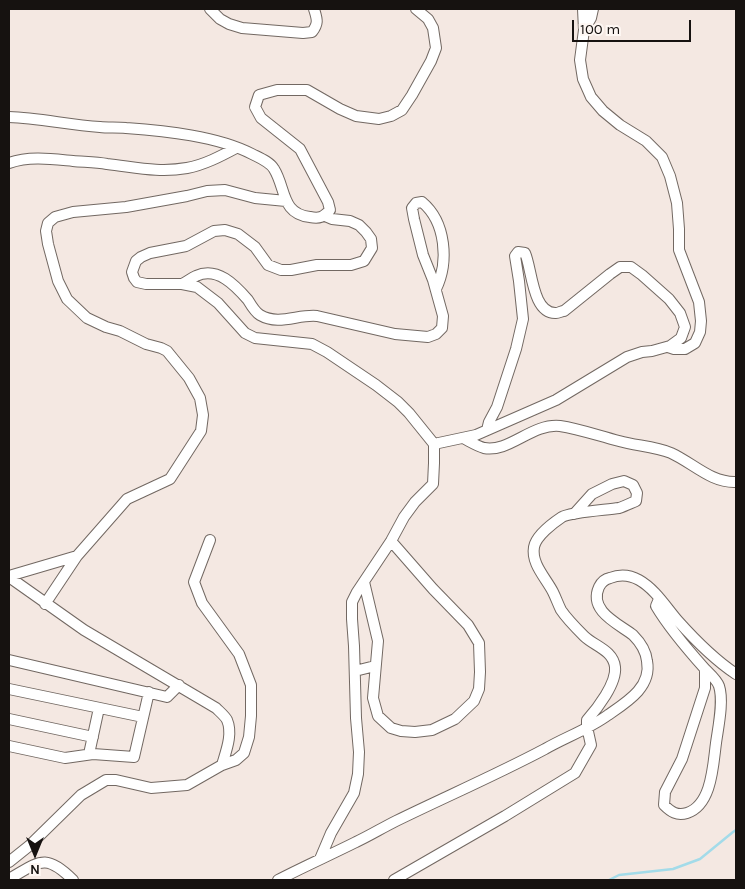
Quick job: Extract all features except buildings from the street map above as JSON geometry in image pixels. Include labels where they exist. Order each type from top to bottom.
[{"type":"lane","points":[[210,9],[220,19],[242,28],[303,33],[312,32],[316,27],[314,9]]},
{"type":"lane","points":[[9,117],[102,128],[173,132],[220,142],[250,153],[264,160],[273,168],[286,201],[292,210],[302,216],[316,218],[324,216],[330,210],[328,202],[300,149],[261,118],[255,106],[260,95],[277,90],[307,90],[356,116],[379,119],[391,116],[402,110],[412,95],[436,48],[433,28],[428,19],[416,9]]},
{"type":"lane","points":[[583,9],[584,30],[580,60],[584,79],[591,97],[603,111],[620,125],[646,141],[662,158],[670,176],[677,203],[679,250],[699,302],[701,321],[700,332],[695,343],[685,349],[668,347]]},
{"type":"lane","points":[[584,30],[591,18],[593,9]]},
{"type":"lane","points":[[9,163],[20,159],[43,158],[170,170],[189,168],[236,148]]},
{"type":"lane","points":[[45,604],[77,556],[127,499],[170,479],[201,431],[202,415],[200,398],[190,378],[167,351],[146,344],[87,318],[67,300],[58,281],[48,244],[46,231],[48,223],[55,217],[73,212],[126,207],[178,198],[207,190],[225,190],[255,198],[286,201]]},
{"type":"lane","points":[[182,284],[197,276],[209,273],[222,276],[239,289],[259,315],[273,320],[284,320],[307,315],[317,316],[395,334],[428,337],[436,334],[442,328],[444,316],[423,255],[414,219],[412,208],[416,203],[422,202],[429,208],[440,230],[444,252],[443,268],[436,289]]},
{"type":"lane","points":[[320,859],[330,833],[354,793],[358,774],[359,752],[352,602],[391,541],[404,516],[433,484],[434,444],[398,402],[327,352],[312,344],[255,338],[245,333],[218,303],[196,287],[182,284],[146,284],[137,282],[132,272],[136,261],[141,257],[150,253],[186,246],[214,231],[225,230],[238,234],[255,247],[268,265],[282,270],[317,265],[351,265],[364,261],[372,248],[371,239],[366,232],[350,221],[324,216]]},
{"type":"lane","points":[[434,444],[476,435],[488,430],[556,400],[627,357],[668,347],[681,338],[685,328],[680,313],[669,299],[642,274],[630,267],[620,267],[564,311],[555,313],[547,310],[535,294],[525,253],[518,252],[514,256],[523,319],[516,349],[488,430]]},
{"type":"lane","points":[[463,438],[484,448],[499,448],[541,428],[557,426],[575,428],[621,442],[662,450],[685,460],[708,475],[725,482],[736,482]]},
{"type":"lane","points":[[394,880],[575,773],[591,745],[587,720],[611,686],[616,668],[611,656],[586,638],[561,610],[534,558],[534,546],[544,530],[565,516],[621,507],[636,500],[638,493],[633,485],[624,481],[612,484],[592,494],[574,514]]},
{"type":"lane","points":[[9,862],[81,795],[106,780],[116,780],[151,788],[188,785],[222,765],[236,760],[244,753],[249,737],[251,716],[250,685],[239,654],[202,603],[194,582],[210,540]]},
{"type":"lane","points":[[364,582],[378,641],[373,698],[378,716],[391,728],[401,732],[432,730],[455,719],[474,701],[479,688],[479,643],[468,625],[391,541]]},
{"type":"lane","points":[[9,577],[77,556]]},
{"type":"lane","points":[[278,880],[293,876],[320,859],[512,766],[604,719],[624,705],[642,687],[646,679],[648,673],[647,658],[642,645],[633,635],[606,616],[598,602],[597,595],[600,585],[609,578],[623,575],[632,577],[648,586],[678,622],[698,642],[736,674]]},
{"type":"lane","points":[[9,577],[84,630],[216,708],[227,719],[230,731],[222,765]]},
{"type":"lane","points":[[659,599],[656,606],[662,616],[705,670],[719,684],[721,693],[720,720],[712,776],[707,790],[700,804],[694,810],[684,814],[671,812],[664,805],[665,792],[682,759],[705,688],[705,670]]},
{"type":"lane","points":[[9,660],[167,696],[179,686]]},
{"type":"lane","points":[[355,670],[375,666]]},
{"type":"lane","points":[[9,690],[144,717]]},
{"type":"lane","points":[[9,746],[65,758],[89,754],[134,757],[150,692]]},
{"type":"lane","points":[[89,754],[99,708]]},
{"type":"lane","points":[[9,719],[93,737]]},
{"type":"lane","points":[[9,879],[34,864],[42,862],[50,863],[63,870],[73,880]]},
{"type":"waterway","points":[[609,880],[619,875],[673,869],[700,859],[736,830]]}]
